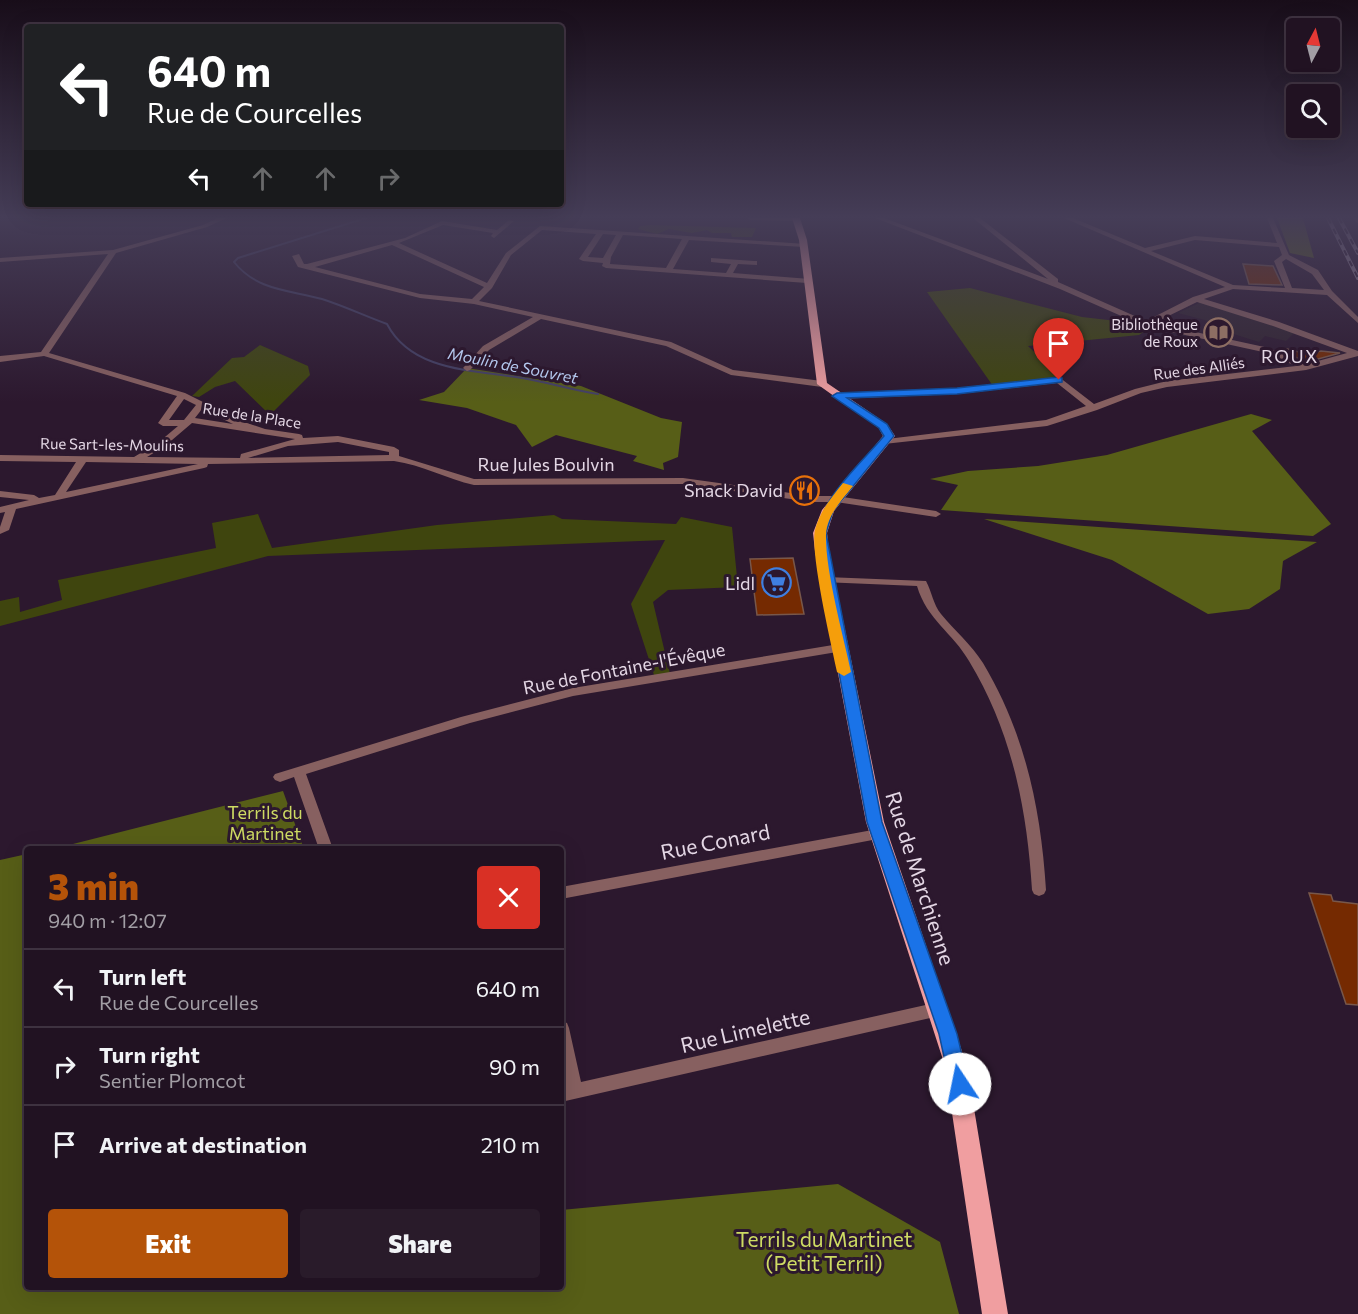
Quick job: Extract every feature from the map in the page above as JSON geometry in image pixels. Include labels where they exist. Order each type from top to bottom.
[{"type":"main road","points":[[807,281],[822,384],[883,426],[889,436],[887,442]]},
{"type":"main road","name":"Rue de Marchienne","points":[[887,442],[836,499],[828,510],[820,533],[839,648],[878,834],[939,1009],[956,1066],[995,1314]]},
{"type":"street","points":[[44,354],[95,279]]},
{"type":"street","points":[[356,279],[420,296],[474,302],[668,344],[731,372],[822,384]]},
{"type":"street","points":[[474,279],[489,286]]},
{"type":"street","points":[[474,302],[493,279]]},
{"type":"street","points":[[785,279],[807,281]]},
{"type":"street","points":[[1039,279],[1147,324],[1237,342],[1286,356],[1306,367]]},
{"type":"street","points":[[1053,279],[1063,288]]},
{"type":"street","points":[[1214,279],[1232,287],[1329,293]]},
{"type":"street","points":[[1285,279],[1289,290]]},
{"type":"street","points":[[1320,279],[1329,293],[1358,321]]},
{"type":"street","points":[[1147,324],[1196,299],[1232,287]]},
{"type":"street","points":[[1196,299],[1276,324],[1357,354]]},
{"type":"street","points":[[467,368],[486,348],[540,316]]},
{"type":"street","points":[[0,359],[44,354],[182,395],[261,430]]},
{"type":"street","name":"Rue des Alliés","points":[[887,442],[1040,424],[1094,408],[1138,391],[1167,384],[1306,367],[1357,354]]},
{"type":"street","points":[[837,396],[957,391],[1059,380],[1094,408]]},
{"type":"street","name":"Rue de la Place","points":[[182,395],[163,423],[189,421],[261,430],[308,440]]},
{"type":"street","points":[[135,459],[162,444],[189,421],[201,404]]},
{"type":"street","points":[[0,510],[42,499],[130,483],[287,442],[338,439],[394,450],[394,458]]},
{"type":"street","name":"Rue Sart-les-Moulins","points":[[0,458],[224,460]]},
{"type":"street","name":"Rue Jules Boulvin","points":[[224,460],[394,458],[415,460],[454,479],[474,482],[683,481],[812,499],[836,499],[936,514]]},
{"type":"street","points":[[59,496],[83,459]]},
{"type":"street","points":[[0,494],[42,499]]},
{"type":"street","points":[[0,531],[3,530],[12,507]]},
{"type":"street","points":[[826,580],[922,583],[926,603],[935,617],[973,656],[1008,723],[1019,759],[1036,833],[1039,890]]},
{"type":"street","name":"Rue de Fontaine-l'Évêque","points":[[280,777],[466,720],[573,692],[839,648]]},
{"type":"street","points":[[299,773],[325,846]]},
{"type":"street","name":"Rue Conard","points":[[564,892],[878,834]]},
{"type":"street","name":"Rue Limelette","points":[[567,1093],[939,1009]]},
{"type":"street","points":[[564,1060],[567,1093]]},
{"type":"shaded area","points":[[1199,303],[1294,333],[1286,341],[1265,336],[1259,342],[1227,332],[1231,327],[1178,313]]},
{"type":"green space","points":[[970,288],[1082,317],[1134,323],[1146,330],[1139,335],[1028,346],[1063,379],[993,386],[927,292]]},
{"type":"green space","points":[[260,345],[308,366],[310,375],[270,415],[235,381],[215,387],[199,397],[192,396],[232,358],[244,357]]},
{"type":"green space","points":[[467,368],[581,386],[661,418],[682,422],[678,457],[663,463],[664,470],[633,461],[637,456],[556,435],[532,447],[516,425],[467,408],[419,400],[444,392]]},
{"type":"green space","points":[[1251,414],[1272,420],[1252,431],[1331,524],[1313,536],[941,510],[958,485],[930,479],[968,471],[1038,466],[1107,455]]},
{"type":"green space","points":[[258,514],[272,548],[437,525],[554,515],[562,519],[676,524],[681,517],[732,527],[738,587],[668,590],[653,602],[670,674],[654,675],[631,604],[665,540],[268,556],[0,626],[0,601],[19,597],[20,612],[62,600],[58,580],[216,548],[212,523]]},
{"type":"green space","points":[[984,519],[1317,542],[1283,561],[1280,589],[1249,609],[1208,614],[1112,560]]},
{"type":"green space","name":"Terrils du Martinet","points":[[283,791],[303,846],[65,846]]},
{"type":"green space","name":"Terrils du Martinet (Petit Terril)","points":[[24,855],[24,1290],[564,1290],[564,1210],[838,1184],[940,1242],[959,1314],[0,1314],[0,860]]},
{"type":"building","points":[[1248,279],[1279,279],[1282,285],[1249,284]]},
{"type":"building","points":[[1287,349],[1307,354],[1321,351],[1340,353],[1307,362],[1286,353]]},
{"type":"building","name":"Lidl","points":[[793,558],[804,614],[757,615],[750,559]]},
{"type":"building","points":[[1309,893],[1331,895],[1333,901],[1358,904],[1358,1005],[1346,1004]]},
{"type":"waterway","name":"Moulin de Souvret","points":[[254,279],[275,288],[322,299],[387,324],[398,340],[412,352],[446,366],[598,394]]},
{"type":"slow traffic","points":[[844,672],[820,533],[828,510],[847,486]]},
{"type":"place","name":"Bibliothèque de Roux","points":[[1219,333]]},
{"type":"place","name":"Snack David","points":[[804,490]]},
{"type":"place","name":"Lidl","points":[[776,583]]},
{"type":"district","name":"ROUX","points":[[1290,356]]},
{"type":"route","points":[[960,1084],[948,1034],[874,822],[825,572],[820,533],[828,510],[887,442],[889,436],[883,426],[874,419],[837,396],[957,391],[1059,380]]}]
